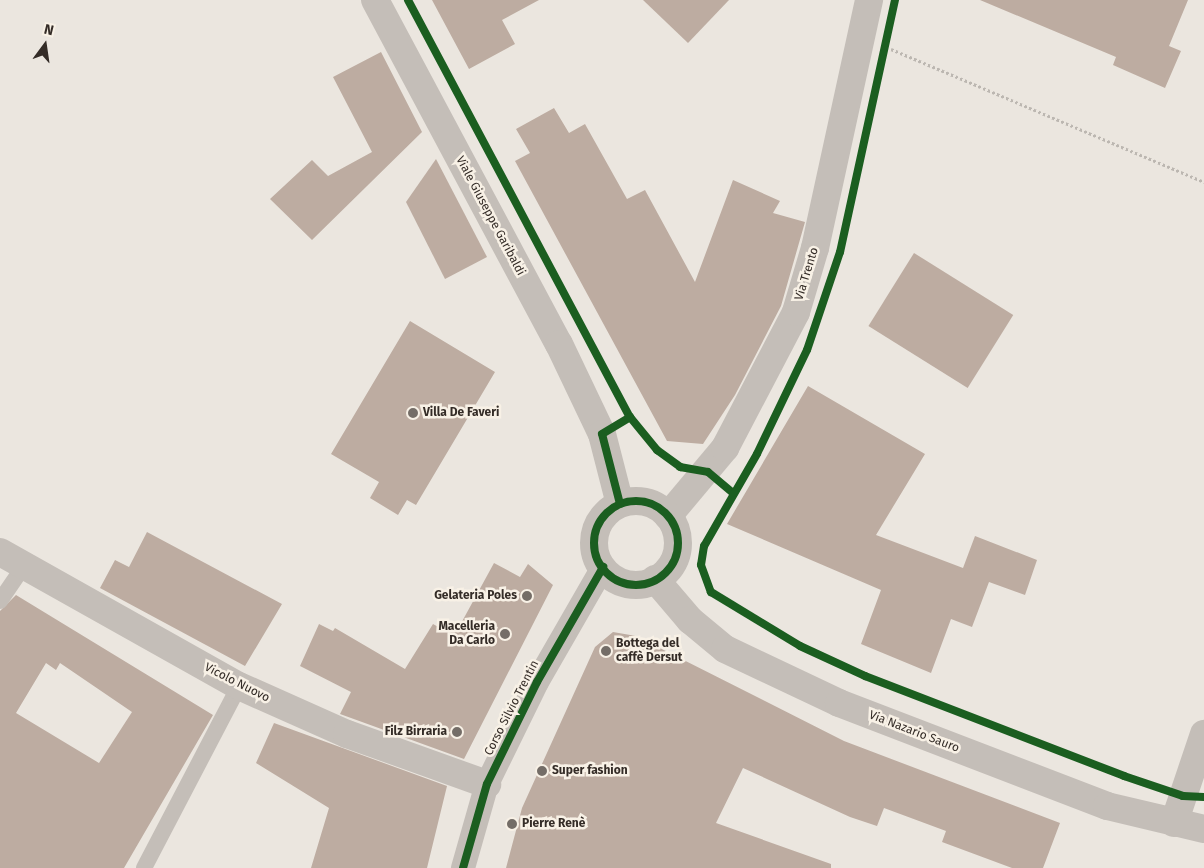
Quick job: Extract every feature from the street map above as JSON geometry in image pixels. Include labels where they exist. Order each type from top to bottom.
[{"type":"street","name":"Viale Giuseppe Garibaldi","points":[[375,0],[602,434],[620,504]]},
{"type":"street","name":"Via Trento","points":[[668,516],[726,448],[796,312],[831,184],[869,0]]},
{"type":"street","points":[[649,503],[668,516],[677,536],[677,550],[669,568],[655,579],[629,584],[603,567],[596,553],[595,533],[608,512],[620,504],[649,503]]},
{"type":"street","name":"Vicolo Nuovo","points":[[0,552],[239,686],[347,734],[487,784]]},
{"type":"street","name":"Corso Silvio Trentin","points":[[463,868],[487,784],[536,682],[603,567]]},
{"type":"street","name":"Via Nazario Sauro","points":[[655,579],[690,620],[725,649],[796,683],[1107,806],[1204,829]]},
{"type":"street","points":[[1174,823],[1204,734]]},
{"type":"lane","points":[[0,601],[24,566]]},
{"type":"lane","points":[[144,868],[239,686]]},
{"type":"path","points":[[883,56],[887,37]]},
{"type":"path","points":[[885,46],[1204,182]]},
{"type":"building","points":[[432,0],[539,0],[502,20],[515,44],[469,69]]},
{"type":"building","points":[[643,0],[729,0],[688,43]]},
{"type":"building","points":[[980,0],[1188,0],[1169,46],[1181,51],[1165,88],[1113,65],[1116,57]]},
{"type":"building","points":[[381,52],[422,132],[312,240],[270,199],[312,160],[328,176],[372,152],[333,77]]},
{"type":"building","points":[[554,108],[569,133],[585,124],[627,199],[645,190],[695,282],[733,180],[780,201],[773,213],[805,222],[781,306],[735,395],[703,444],[667,441],[515,161],[530,153],[516,129]]},
{"type":"building","points":[[436,159],[487,257],[445,279],[406,202]]},
{"type":"building","points":[[914,253],[1013,315],[968,388],[868,326]]},
{"type":"building","name":"Villa De Faveri","points":[[410,321],[495,372],[416,505],[407,500],[398,515],[370,498],[379,482],[331,454]]},
{"type":"building","points":[[808,386],[925,454],[876,535],[963,568],[975,536],[1037,560],[1025,595],[989,582],[972,627],[951,619],[931,673],[861,644],[881,590],[727,524]]},
{"type":"building","points":[[147,532],[282,604],[245,666],[100,588],[115,560],[129,567]]},
{"type":"building","points":[[494,563],[520,577],[528,564],[553,585],[464,759],[340,714],[351,692],[300,666],[319,624],[333,631],[335,628],[405,669],[433,624],[449,633],[453,626],[459,627]]},
{"type":"building","points":[[16,595],[213,715],[124,868],[0,868],[0,611]],"holes":[[[46,663],[56,670],[60,663],[132,712],[99,763],[16,713]]]},
{"type":"building","points":[[613,632],[636,636],[844,741],[1060,823],[1043,868],[1012,868],[942,842],[946,831],[884,808],[877,826],[850,817],[743,768],[716,823],[831,864],[831,868],[506,868],[522,808],[595,647]]},
{"type":"building","points":[[274,723],[447,786],[427,868],[311,868],[329,808],[256,763]]},
{"type":"cycle path","points":[[408,0],[630,417],[657,450],[680,467],[708,472],[733,493]]},
{"type":"cycle path","points":[[895,0],[840,252],[807,350],[757,454],[704,546],[701,565],[711,592],[800,646],[865,676],[1124,776],[1183,796],[1204,797]]},
{"type":"cycle path","points":[[620,504],[602,434],[630,417]]},
{"type":"cycle path","points":[[636,501],[659,508],[671,520],[678,543],[671,566],[659,578],[636,585],[613,578],[601,566],[594,543],[601,520],[613,508],[636,501]]},
{"type":"cycle path","points":[[463,868],[487,784],[537,682],[603,567]]},
{"type":"place","name":"Villa De Faveri","points":[[413,413]]},
{"type":"place","name":"Gelateria Poles","points":[[527,596]]},
{"type":"place","name":"Macelleria Da Carlo","points":[[505,634]]},
{"type":"place","name":"Bottega del caffè Dersut","points":[[606,651]]},
{"type":"place","name":"Filz Birraria","points":[[457,732]]},
{"type":"place","name":"Super fashion","points":[[542,771]]},
{"type":"place","name":"Pierre Renè","points":[[512,824]]}]
